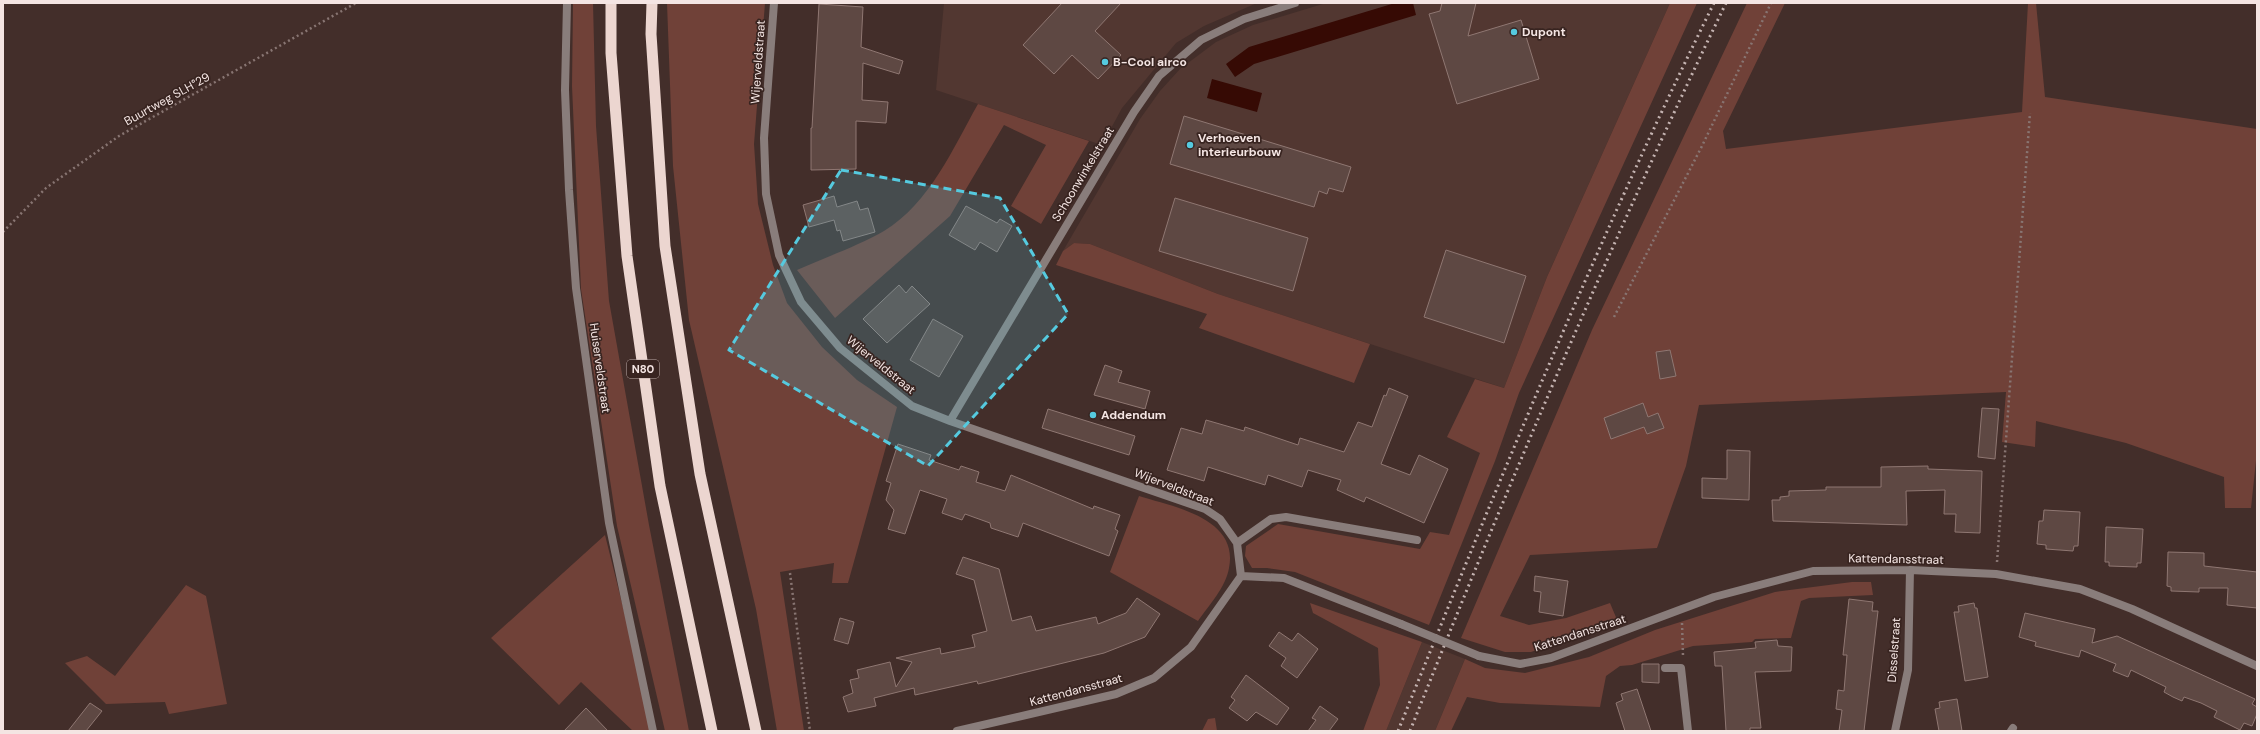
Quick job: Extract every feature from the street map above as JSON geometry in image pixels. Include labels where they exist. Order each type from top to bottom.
[{"type":"highway","name":"N80","points":[[611,3],[611,53],[627,256],[660,486],[712,731]]},
{"type":"highway","points":[[652,3],[652,34],[666,254],[700,474],[755,730]]},
{"type":"street","name":"Huiserveldstraat","points":[[567,3],[566,90],[569,190],[576,288],[609,523],[653,731]]},
{"type":"street","name":"Wijerveldstraat","points":[[774,3],[764,138],[766,194],[779,255],[802,302],[840,348],[912,406],[950,421],[1205,509],[1220,519],[1238,543]]},
{"type":"street","name":"Schoonwinkelstraat","points":[[950,421],[1134,112],[1160,76],[1201,40],[1244,19],[1295,3]]},
{"type":"street","points":[[1241,576],[1238,543],[1271,519],[1286,517],[1417,540]]},
{"type":"street","name":"Kattendansstraat","points":[[957,731],[1116,694],[1154,678],[1191,647],[1241,576],[1284,578],[1479,656],[1520,664],[1551,658],[1714,597],[1813,571],[1910,570],[1996,574],[2080,589],[2132,609],[2257,666]]},
{"type":"street","name":"Disselstraat","points":[[1895,731],[1908,670],[1910,570]]},
{"type":"street","points":[[1665,668],[1681,668],[1688,731]]},
{"type":"path","name":"Buurtweg SLH°29","points":[[3,232],[46,188],[119,136],[356,3]]},
{"type":"path","points":[[1614,317],[1702,146],[1771,3]]},
{"type":"path","points":[[1996,574],[2030,113]]},
{"type":"path","points":[[790,573],[810,731]]},
{"type":"path","points":[[1681,610],[1684,651],[1681,668]]},
{"type":"highlighted area","points":[[841,170],[1000,198],[1068,314],[928,466],[729,350]]},
{"type":"shaded area","points":[[573,3],[593,3],[596,126],[609,301],[649,525],[689,731],[665,731],[617,526],[581,289],[572,86]]},
{"type":"shaded area","points":[[667,3],[765,3],[754,144],[758,204],[773,265],[787,303],[822,347],[857,380],[897,407],[848,583],[832,583],[834,563],[780,572],[804,731],[777,731],[756,609],[689,320],[673,166]]},
{"type":"shaded area","points":[[944,3],[1257,3],[1204,26],[1176,43],[1122,108],[1102,145],[936,90]]},
{"type":"shaded area","points":[[1326,3],[1670,3],[1547,277],[1504,388],[1218,294],[1090,244],[1074,243],[1063,251],[1140,119],[1160,91],[1180,69],[1216,42],[1253,25]]},
{"type":"shaded area","points":[[1395,3],[1413,3],[1416,15],[1254,64],[1235,77],[1226,64],[1249,47]]},
{"type":"shaded area","points":[[1670,3],[1697,3],[1519,393],[1495,461],[1429,625],[1295,572],[1267,568],[1252,568],[1245,556],[1246,546],[1278,524],[1420,549],[1430,532],[1449,535],[1480,453],[1447,437],[1475,379],[1504,388],[1547,277]]},
{"type":"shaded area","points":[[1747,3],[1785,3],[1723,131],[1726,149],[2022,112],[2028,3],[2036,3],[2045,97],[2257,129],[2257,451],[2251,508],[2225,508],[2224,477],[2126,443],[2036,421],[2035,447],[2002,442],[2006,392],[1699,405],[1686,466],[1657,548],[1530,555],[1500,616],[1529,625],[1566,618],[1610,603],[1618,622],[1531,652],[1505,652],[1461,638],[1592,330]]},
{"type":"shaded area","points":[[1212,79],[1262,93],[1257,112],[1207,98]]},
{"type":"shaded area","points":[[978,104],[1089,141],[1041,224],[1011,206],[1046,145],[1004,125],[950,216],[835,318],[797,270],[864,242],[884,231],[915,206],[939,174]]},
{"type":"shaded area","points":[[1074,243],[1090,244],[1218,294],[1370,344],[1354,383],[1199,328],[1207,314],[1056,265],[1063,251]]},
{"type":"shaded area","points":[[1139,496],[1185,510],[1201,517],[1214,526],[1224,537],[1229,551],[1229,568],[1227,575],[1216,596],[1198,621],[1110,572]]},
{"type":"shaded area","points":[[605,535],[654,731],[633,731],[581,682],[559,705],[491,638]]},
{"type":"shaded area","points":[[1852,582],[1871,582],[1873,595],[1809,598],[1801,601],[1791,638],[1755,639],[1752,642],[1693,646],[1632,665],[1620,666],[1606,676],[1600,707],[1500,703],[1467,697],[1451,731],[1435,731],[1465,659],[1485,668],[1525,673],[1589,657],[1655,630],[1775,592]]},
{"type":"shaded area","points":[[186,585],[206,596],[227,704],[169,714],[165,702],[106,704],[65,663],[87,656],[115,676]]},
{"type":"shaded area","points":[[1310,603],[1422,642],[1386,731],[1363,731],[1380,685],[1378,648],[1313,613]]},
{"type":"shaded area","points":[[1422,642],[1465,659],[1435,731],[1386,731]]},
{"type":"shaded area","points":[[1215,718],[1217,731],[1202,731],[1208,719]]},
{"type":"building","points":[[1062,3],[1121,3],[1095,31],[1121,55],[1098,79],[1072,55],[1054,74],[1023,45]]},
{"type":"building","points":[[1442,3],[1476,3],[1468,36],[1521,20],[1539,79],[1457,104],[1429,14],[1440,11]]},
{"type":"building","points":[[819,4],[863,7],[861,47],[903,61],[899,74],[863,63],[862,100],[888,102],[886,123],[856,121],[856,169],[811,170],[811,128]]},
{"type":"building","points":[[1184,116],[1351,167],[1343,192],[1329,188],[1327,194],[1319,191],[1314,207],[1170,164]]},
{"type":"building","points":[[834,196],[837,207],[857,201],[860,210],[868,208],[875,232],[843,241],[840,230],[837,231],[834,220],[809,227],[803,205]]},
{"type":"building","points":[[1175,198],[1308,238],[1293,291],[1159,251]]},
{"type":"building","points":[[966,206],[997,223],[1000,219],[1012,226],[997,252],[980,242],[975,250],[949,235]]},
{"type":"building","points":[[1446,250],[1526,276],[1504,343],[1424,317]]},
{"type":"building","points":[[899,285],[906,293],[912,286],[930,304],[887,343],[863,319]]},
{"type":"building","points":[[933,319],[963,336],[939,377],[910,360]]},
{"type":"building","points":[[1670,350],[1676,376],[1660,379],[1656,352]]},
{"type":"building","points":[[1105,365],[1122,371],[1118,382],[1150,391],[1145,409],[1094,395]]},
{"type":"building","points":[[1389,388],[1408,396],[1381,464],[1410,475],[1419,455],[1448,469],[1424,523],[1366,497],[1364,502],[1337,490],[1341,480],[1308,470],[1302,487],[1268,475],[1265,485],[1208,467],[1204,481],[1167,470],[1181,428],[1202,434],[1206,420],[1244,431],[1245,427],[1298,445],[1300,438],[1344,452],[1358,422],[1372,427],[1384,395],[1386,396]]},
{"type":"building","points":[[1643,403],[1648,417],[1658,413],[1664,428],[1647,434],[1644,427],[1611,439],[1604,418]]},
{"type":"building","points":[[1982,408],[1999,409],[1995,459],[1978,457]]},
{"type":"building","points":[[1048,409],[1135,436],[1129,455],[1042,428]]},
{"type":"building","points":[[898,444],[931,455],[929,460],[959,470],[961,466],[979,472],[976,482],[1005,491],[1011,475],[1093,509],[1094,506],[1120,515],[1115,529],[1118,531],[1109,556],[1023,523],[1018,537],[991,528],[990,523],[965,514],[962,520],[942,513],[947,499],[920,490],[905,534],[888,529],[894,510],[886,500],[891,483],[886,481]]},
{"type":"building","points":[[1727,450],[1750,451],[1749,500],[1702,498],[1702,478],[1727,479]]},
{"type":"building","points":[[1928,466],[1928,469],[1982,471],[1980,533],[1955,532],[1956,514],[1944,514],[1945,490],[1906,491],[1907,525],[1773,521],[1772,500],[1780,500],[1780,497],[1789,496],[1789,491],[1826,490],[1826,487],[1881,487],[1881,467]]},
{"type":"building","points":[[2044,510],[2080,512],[2078,546],[2074,546],[2073,551],[2046,549],[2046,545],[2037,544],[2039,521],[2043,521]]},
{"type":"building","points":[[2106,527],[2143,529],[2141,563],[2137,563],[2137,567],[2109,566],[2109,562],[2105,562]]},
{"type":"building","points":[[2168,552],[2204,553],[2204,566],[2257,572],[2257,608],[2227,605],[2228,588],[2199,588],[2199,592],[2171,591],[2171,587],[2167,586]]},
{"type":"building","points":[[963,557],[999,569],[1012,621],[1031,616],[1036,631],[1096,617],[1098,624],[1126,613],[1137,598],[1160,614],[1145,637],[1104,653],[978,684],[977,681],[915,695],[914,688],[874,698],[876,706],[848,712],[843,697],[853,693],[850,680],[859,678],[857,670],[890,662],[896,687],[912,662],[896,658],[940,648],[941,654],[975,647],[972,635],[987,631],[974,580],[956,574]]},
{"type":"building","points":[[1535,576],[1568,581],[1563,616],[1539,612],[1541,592],[1534,591]]},
{"type":"building","points":[[1849,599],[1873,602],[1872,611],[1878,611],[1864,731],[1839,731],[1842,710],[1836,709],[1838,690],[1844,691],[1847,655],[1843,655]]},
{"type":"building","points":[[1974,603],[1975,608],[1977,608],[1988,677],[1965,681],[1954,612],[1959,612],[1958,606]]},
{"type":"building","points":[[2025,613],[2095,629],[2092,643],[2117,636],[2255,699],[2252,704],[2257,707],[2257,714],[2252,726],[2244,723],[2240,730],[2214,717],[2217,711],[2184,697],[2182,701],[2173,697],[2164,692],[2166,687],[2131,670],[2128,677],[2113,671],[2116,664],[2081,650],[2079,657],[2035,646],[2036,642],[2019,637]]},
{"type":"building","points":[[840,618],[854,622],[848,644],[834,640]]},
{"type":"building","points":[[1279,632],[1292,641],[1298,633],[1318,649],[1297,678],[1281,666],[1286,658],[1269,646]]},
{"type":"building","points":[[1777,640],[1778,646],[1792,647],[1791,671],[1755,672],[1761,728],[1750,728],[1750,731],[1726,731],[1722,666],[1715,666],[1714,652],[1756,648],[1755,642]]},
{"type":"building","points":[[1642,664],[1659,664],[1659,683],[1642,682]]},
{"type":"building","points":[[1246,675],[1289,708],[1277,725],[1256,712],[1247,721],[1229,708],[1235,700],[1231,697]]},
{"type":"building","points":[[1637,689],[1651,731],[1625,731],[1616,703],[1623,700],[1621,694]]},
{"type":"building","points":[[1957,699],[1962,731],[1939,731],[1935,709],[1940,708],[1939,702]]},
{"type":"building","points":[[90,703],[102,711],[86,731],[68,731]]},
{"type":"building","points":[[1320,706],[1338,719],[1329,731],[1308,731],[1316,720],[1312,718]]},
{"type":"building","points":[[586,708],[608,731],[564,731]]},
{"type":"railway","points":[[1398,731],[1549,364],[1629,182],[1714,3]]},
{"type":"railway","points":[[1410,731],[1523,455],[1601,273],[1683,93],[1726,3]]},
{"type":"place","name":"Dupont","points":[[1514,32]]},
{"type":"place","name":"B-Cool airco","points":[[1105,62]]},
{"type":"place","name":"Verhoeven interieurbouw","points":[[1190,145]]},
{"type":"place","name":"Addendum","points":[[1093,415]]}]
